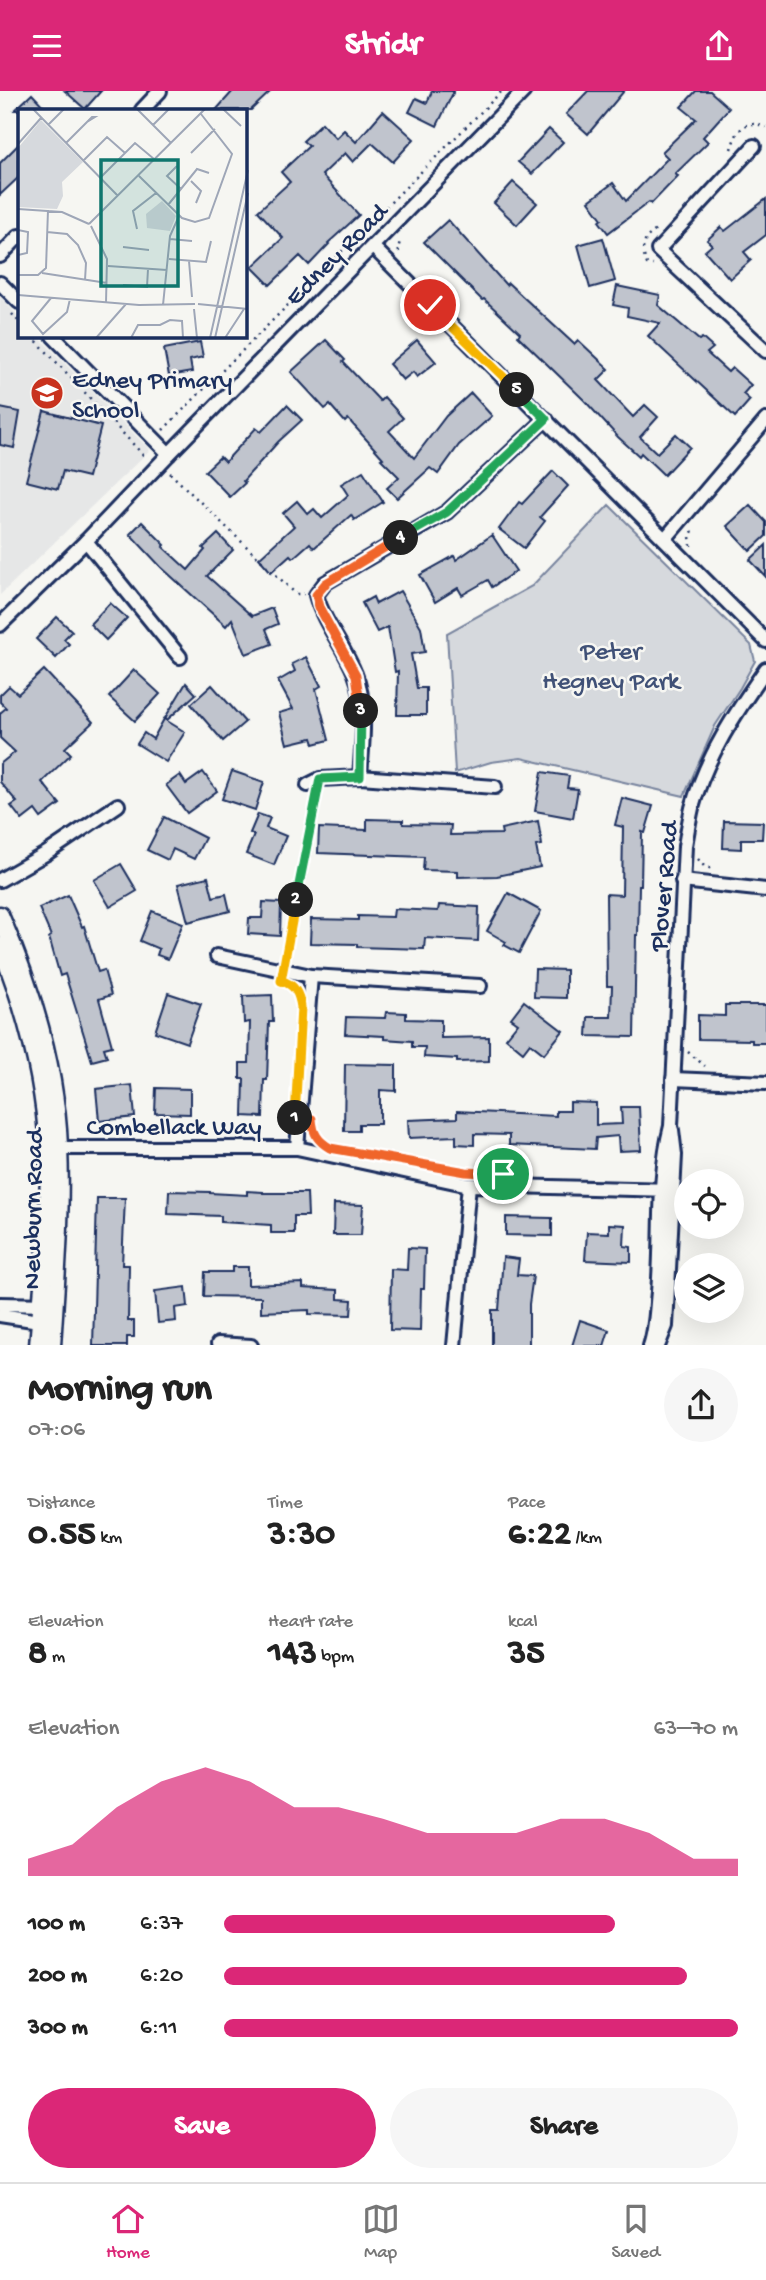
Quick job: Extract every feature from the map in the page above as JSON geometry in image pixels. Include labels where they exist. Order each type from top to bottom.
[{"type":"street","points":[[143,109],[160,91]]},
{"type":"street","name":"Edney Road","points":[[0,625],[86,541],[524,91]]},
{"type":"street","points":[[754,146],[658,250],[766,351]]},
{"type":"street","points":[[0,256],[18,237]]},
{"type":"street","points":[[373,247],[766,641]]},
{"type":"street","points":[[0,283],[18,301]]},
{"type":"street","points":[[54,338],[154,439],[161,462]]},
{"type":"street","points":[[360,777],[362,729],[356,675],[319,607],[316,595],[326,583],[447,512],[546,419]]},
{"type":"street","points":[[665,539],[766,420]]},
{"type":"street","points":[[86,541],[180,657]]},
{"type":"street","name":"Plover Road","points":[[658,1345],[666,1326],[665,1149],[671,1126],[685,846],[692,807],[716,747],[766,669]]},
{"type":"street","points":[[314,782],[360,777],[495,787]]},
{"type":"street","points":[[0,880],[47,853],[118,805]]},
{"type":"street","points":[[682,881],[766,890]]},
{"type":"street","name":"Newburn Road","points":[[0,915],[24,972],[47,1055],[54,1095],[47,1314],[52,1345]]},
{"type":"street","name":"Newburn Road","points":[[0,945],[18,990],[35,1055],[54,1148]]},
{"type":"street","points":[[217,956],[310,976],[480,985]]},
{"type":"street","points":[[297,1148],[310,976]]},
{"type":"street","points":[[673,1079],[766,1083]]},
{"type":"street","name":"Combellack Way","points":[[54,1148],[297,1148],[469,1185],[667,1189]]},
{"type":"street","points":[[454,1345],[469,1185]]},
{"type":"street","name":"Plover Road","points":[[650,1345],[655,1324],[667,1189]]},
{"type":"street","points":[[0,1304],[47,1314]]},
{"type":"street","points":[[0,1315],[47,1314]]},
{"type":"street","name":"Newburn Road","points":[[38,1345],[47,1314]]},
{"type":"street","points":[[218,1344],[234,1345]]},
{"type":"path","points":[[154,439],[502,91]]},
{"type":"path","points":[[727,156],[740,128],[752,124],[766,127]]},
{"type":"path","points":[[658,267],[647,264],[642,247],[646,238],[664,222]]},
{"type":"path","points":[[34,338],[296,593],[316,595]]},
{"type":"path","points":[[690,509],[700,519],[690,536],[694,554]]},
{"type":"path","points":[[282,970],[314,782]]},
{"type":"path","points":[[695,850],[704,866],[717,871],[717,885]]},
{"type":"path","points":[[684,1044],[689,1054],[709,1068],[708,1081]]},
{"type":"shaded area","name":"Edney Primary School","points":[[0,297],[18,316],[18,338],[40,338],[150,450],[0,595]]},
{"type":"green space","name":"Peter Hegney Park","points":[[609,505],[751,645],[755,661],[715,726],[684,796],[521,758],[491,762],[455,773],[447,633],[532,586]]},
{"type":"building","points":[[65,91],[101,91],[85,109]]},
{"type":"building","points":[[233,91],[271,91],[251,110],[217,109]]},
{"type":"building","points":[[432,91],[454,91],[437,126],[409,112],[416,98],[427,103]]},
{"type":"building","points":[[588,91],[624,91],[588,134],[566,114]]},
{"type":"building","points":[[696,91],[710,91],[729,108],[703,137],[708,142],[675,174],[678,176],[651,204],[649,202],[608,233],[589,201],[613,183],[626,201],[668,158],[662,152],[696,119],[681,107]]},
{"type":"building","points":[[32,94],[46,109],[18,109],[15,110]]},
{"type":"building","points":[[383,111],[414,139],[393,162],[372,143],[353,162],[345,153],[322,175],[359,215],[328,243],[309,265],[300,256],[270,285],[252,267],[283,238],[258,211],[290,182],[281,172],[309,146],[303,141],[322,123],[336,138],[344,130],[356,142]]},
{"type":"building","points":[[549,129],[563,142],[532,174],[518,162]]},
{"type":"building","points":[[18,145],[18,178],[0,195],[0,163]]},
{"type":"building","points":[[513,182],[537,203],[517,225],[494,203]]},
{"type":"building","points":[[766,199],[766,235],[744,252],[751,260],[730,279],[705,251],[712,245],[707,240],[721,227],[725,231]]},
{"type":"building","points":[[448,220],[506,285],[508,283],[574,344],[578,340],[609,369],[598,380],[633,417],[645,405],[658,417],[640,437],[657,453],[676,434],[690,447],[664,475],[641,453],[639,456],[618,437],[518,336],[520,333],[482,300],[424,242]]},
{"type":"building","points":[[603,238],[615,281],[590,288],[578,245]]},
{"type":"building","points":[[617,286],[660,295],[658,305],[699,340],[702,338],[713,348],[707,353],[728,372],[732,368],[751,385],[743,394],[750,400],[735,417],[648,336],[660,323],[627,316],[628,308],[613,305]]},
{"type":"building","points":[[326,340],[380,401],[384,397],[403,418],[389,431],[414,458],[446,416],[471,393],[492,416],[459,445],[438,474],[430,468],[397,498],[387,488],[399,477],[348,419],[345,422],[330,405],[325,409],[291,372]]},
{"type":"building","points":[[417,340],[436,362],[417,377],[413,372],[403,380],[389,364]]},
{"type":"building","points":[[200,342],[203,357],[190,360],[192,372],[169,376],[164,349]]},
{"type":"building","points":[[287,405],[302,420],[278,442],[230,497],[205,471],[220,457],[225,462],[256,428],[261,432]]},
{"type":"building","points":[[0,408],[20,412],[14,448],[0,445]]},
{"type":"building","points":[[44,411],[101,426],[88,477],[63,471],[58,489],[26,481]]},
{"type":"building","points":[[363,471],[383,502],[354,520],[351,515],[314,548],[310,543],[293,558],[290,555],[271,572],[259,558],[294,526],[283,513],[297,501],[308,514],[314,509],[322,518],[348,495],[341,484]]},
{"type":"building","points":[[553,471],[568,486],[540,517],[545,521],[524,548],[499,529],[519,502],[522,504]]},
{"type":"building","points":[[750,505],[766,522],[766,536],[750,551],[727,526]]},
{"type":"building","points":[[142,522],[165,545],[163,547],[188,570],[205,550],[203,548],[218,534],[233,550],[207,576],[252,616],[272,608],[278,624],[266,629],[272,644],[246,654],[232,619],[226,626],[161,567],[130,534]]},
{"type":"building","points":[[492,535],[516,571],[492,587],[488,580],[462,595],[458,588],[435,602],[420,575],[454,556],[456,560]]},
{"type":"building","points":[[766,545],[766,577],[750,560]]},
{"type":"building","points":[[400,591],[421,627],[425,652],[411,654],[417,688],[426,688],[426,715],[397,715],[398,671],[395,672],[388,627],[377,632],[362,603],[373,597],[376,604]]},
{"type":"building","points":[[110,603],[127,618],[106,640],[90,624]]},
{"type":"building","points":[[57,617],[72,631],[64,639],[69,644],[56,658],[36,639]]},
{"type":"building","points":[[306,657],[321,686],[316,689],[329,740],[314,744],[312,738],[287,744],[279,713],[293,709],[278,681],[295,671],[292,664]]},
{"type":"building","points":[[44,670],[93,722],[65,748],[71,754],[42,782],[60,804],[41,818],[35,810],[22,820],[11,806],[17,802],[0,782],[0,764],[15,752],[0,738],[0,713],[6,708],[0,702],[0,695],[9,686],[18,694]]},
{"type":"building","points":[[134,670],[160,694],[135,721],[109,697]]},
{"type":"building","points":[[186,683],[196,694],[167,720],[165,718]]},
{"type":"building","points":[[212,685],[245,722],[223,741],[191,704]]},
{"type":"building","points":[[164,719],[185,732],[166,762],[137,744],[144,733],[153,739]]},
{"type":"building","points":[[232,771],[264,782],[255,810],[222,799]]},
{"type":"building","points":[[203,772],[217,791],[187,813],[166,785],[180,775],[186,784]]},
{"type":"building","points":[[542,772],[569,776],[567,788],[578,789],[573,818],[535,811]]},
{"type":"building","points":[[622,798],[653,806],[645,833],[642,832],[634,1037],[587,1036],[588,1017],[611,1017],[612,986],[607,986],[606,894],[622,895],[623,827],[615,825]]},
{"type":"building","points":[[258,814],[270,818],[266,828],[286,836],[274,865],[246,854],[254,835],[250,833]]},
{"type":"building","points":[[164,817],[205,838],[194,859],[173,849],[168,860],[147,850]]},
{"type":"building","points":[[367,819],[403,820],[403,824],[451,825],[450,835],[502,834],[501,829],[538,821],[542,845],[536,846],[540,867],[497,876],[458,877],[458,871],[423,870],[424,857],[318,853],[319,828],[367,830]]},
{"type":"building","points":[[724,821],[763,822],[762,839],[741,839],[741,849],[723,848]]},
{"type":"building","points":[[121,864],[137,891],[110,907],[94,880]]},
{"type":"building","points":[[208,877],[213,897],[226,894],[230,911],[188,922],[178,884]]},
{"type":"building","points":[[508,893],[541,911],[519,953],[487,931]]},
{"type":"building","points":[[68,895],[82,927],[84,926],[98,972],[104,970],[111,995],[99,999],[112,1046],[104,1048],[107,1057],[92,1061],[65,974],[60,976],[49,937],[51,936],[39,908]]},
{"type":"building","points":[[263,902],[281,903],[280,936],[248,934],[249,918],[262,918]]},
{"type":"building","points":[[439,905],[479,907],[478,941],[425,938],[424,949],[310,943],[311,919],[358,920],[358,916],[393,917],[394,909],[438,911]]},
{"type":"building","points":[[152,911],[183,923],[168,959],[157,955],[159,949],[140,941]]},
{"type":"building","points":[[535,969],[566,970],[566,998],[534,997]]},
{"type":"building","points":[[168,993],[201,1004],[187,1043],[155,1032]]},
{"type":"building","points":[[272,995],[273,1022],[269,1022],[263,1117],[243,1116],[244,1079],[240,1079],[240,1063],[249,1063],[250,1022],[244,1023],[243,996]]},
{"type":"building","points":[[524,1001],[563,1031],[544,1054],[530,1043],[523,1052],[506,1038],[518,1023],[511,1018]]},
{"type":"building","points":[[725,1005],[766,1005],[766,1043],[752,1043],[752,1040],[698,1039],[698,1015],[725,1016]]},
{"type":"building","points":[[386,1012],[406,1013],[406,1019],[441,1020],[441,1038],[489,1037],[489,1061],[457,1062],[457,1059],[424,1057],[425,1047],[412,1047],[412,1041],[345,1034],[346,1017],[385,1018]]},
{"type":"building","points":[[345,1064],[396,1065],[396,1091],[380,1090],[380,1124],[359,1124],[359,1131],[344,1131]]},
{"type":"building","points":[[132,1085],[135,1117],[99,1121],[96,1089]]},
{"type":"building","points":[[156,1088],[190,1089],[190,1114],[155,1113]]},
{"type":"building","points":[[570,1102],[596,1103],[596,1125],[622,1124],[621,1107],[639,1107],[641,1150],[619,1151],[618,1136],[596,1138],[595,1149],[509,1145],[509,1135],[474,1134],[474,1145],[456,1144],[456,1136],[409,1138],[408,1120],[457,1118],[457,1111],[556,1116],[556,1111],[570,1111]]},
{"type":"building","points":[[169,1191],[247,1195],[247,1191],[307,1193],[308,1216],[294,1216],[294,1233],[271,1233],[271,1225],[221,1222],[221,1216],[168,1214]]},
{"type":"building","points":[[97,1198],[125,1198],[122,1265],[129,1265],[128,1321],[134,1321],[134,1337],[127,1337],[127,1345],[93,1345]]},
{"type":"building","points":[[334,1204],[363,1205],[361,1235],[333,1235]]},
{"type":"building","points":[[506,1217],[552,1218],[552,1236],[506,1235]]},
{"type":"building","points":[[609,1224],[625,1225],[624,1246],[631,1247],[631,1262],[585,1260],[587,1232],[609,1233]]},
{"type":"building","points":[[408,1248],[425,1249],[420,1331],[390,1330],[391,1269],[407,1270]]},
{"type":"building","points":[[503,1257],[519,1259],[517,1275],[533,1276],[529,1304],[529,1345],[492,1345],[492,1310],[499,1310]]},
{"type":"building","points":[[232,1267],[248,1267],[248,1285],[303,1283],[303,1288],[338,1290],[338,1299],[352,1300],[351,1315],[309,1314],[309,1310],[261,1312],[261,1297],[204,1296],[205,1272],[232,1272]]},
{"type":"building","points":[[186,1287],[188,1306],[175,1308],[176,1321],[158,1323],[155,1291]]},
{"type":"building","points":[[580,1320],[609,1330],[604,1345],[572,1345]]},
{"type":"place","name":"Edney Primary School","points":[[47,393]]},
{"type":"route","points":[[430,305],[546,419],[447,512],[326,583],[316,595],[319,607],[356,675],[362,729],[360,777],[320,779],[281,981],[294,987],[301,1007],[295,1118],[312,1119],[313,1129],[323,1145],[466,1172],[503,1174]]}]
